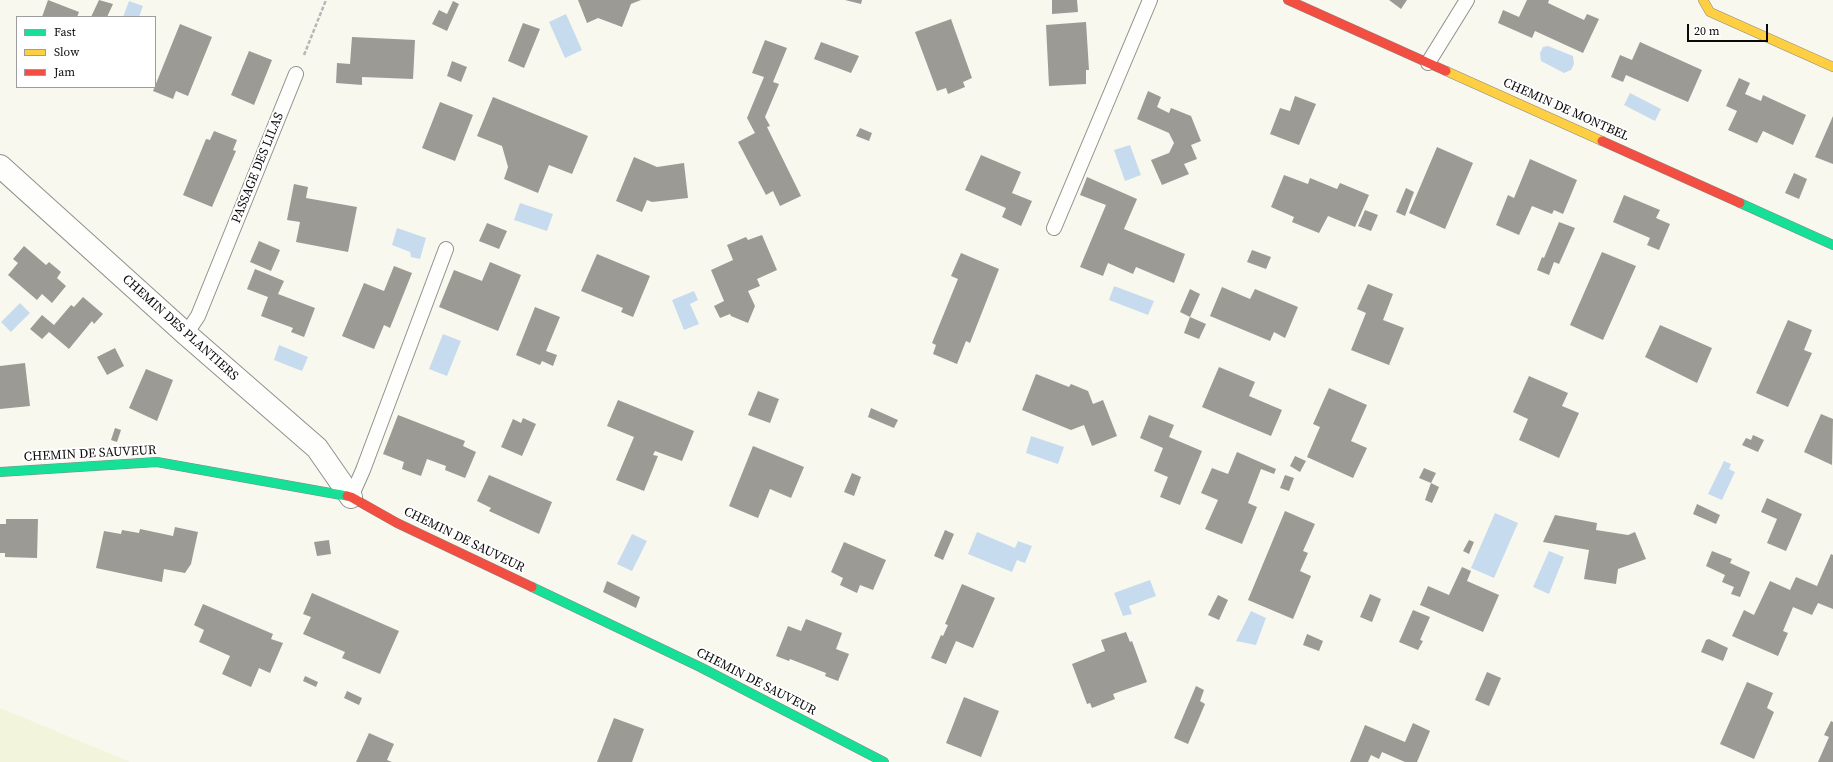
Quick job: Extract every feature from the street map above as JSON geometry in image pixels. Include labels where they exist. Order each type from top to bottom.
[{"type":"street","name":"CHEMIN DE MONTBEL","points":[[1288,0],[1833,245]]},
{"type":"street","points":[[1704,0],[1710,12],[1833,67]]},
{"type":"street","name":"CHEMIN DES PLANTIERS","points":[[0,166],[186,334],[317,448],[350,497]]},
{"type":"street","name":"CHEMIN DE SAUVEUR","points":[[0,472],[157,462],[350,497],[404,526],[700,667],[884,762]]},
{"type":"lane","points":[[1054,228],[1150,0]]},
{"type":"lane","points":[[1428,63],[1467,0]]},
{"type":"lane","name":"PASSAGE DES LILAS","points":[[186,334],[198,316],[296,74]]},
{"type":"lane","points":[[350,497],[363,470],[446,249]]},
{"type":"path","points":[[296,74],[326,0]]},
{"type":"green space","points":[[0,708],[130,762],[0,762]]},
{"type":"water","points":[[129,1],[143,6],[139,16],[123,16]]},
{"type":"water","points":[[566,14],[582,50],[565,58],[549,22]]},
{"type":"water","points":[[1548,46],[1573,56],[1574,64],[1571,70],[1564,73],[1541,61],[1540,53],[1543,47]]},
{"type":"water","points":[[1630,93],[1661,109],[1655,121],[1624,105]]},
{"type":"water","points":[[1130,145],[1141,175],[1125,181],[1114,150]]},
{"type":"water","points":[[520,203],[553,214],[547,231],[514,220]]},
{"type":"water","points":[[397,228],[426,238],[420,259],[411,257],[410,252],[392,245]]},
{"type":"water","points":[[1114,286],[1154,301],[1148,315],[1109,300]]},
{"type":"water","points":[[694,291],[698,300],[690,304],[699,324],[684,330],[672,300]]},
{"type":"water","points":[[20,303],[30,313],[11,332],[1,322]]},
{"type":"water","points":[[443,334],[461,341],[447,376],[429,369]]},
{"type":"water","points":[[279,345],[308,357],[302,371],[274,360]]},
{"type":"water","points":[[1031,436],[1064,447],[1058,464],[1026,453]]},
{"type":"water","points":[[1724,461],[1731,464],[1729,469],[1735,472],[1722,500],[1708,494]]},
{"type":"water","points":[[1495,513],[1518,523],[1494,578],[1471,568]]},
{"type":"water","points":[[977,532],[1015,548],[1018,541],[1032,546],[1025,563],[1017,560],[1012,572],[968,554]]},
{"type":"water","points":[[632,534],[647,541],[632,571],[617,564]]},
{"type":"water","points":[[1549,551],[1564,557],[1549,594],[1533,587]]},
{"type":"water","points":[[1150,580],[1156,596],[1129,606],[1132,614],[1123,616],[1114,593]]},
{"type":"water","points":[[1251,611],[1266,618],[1256,645],[1236,641]]},
{"type":"building","points":[[48,0],[79,12],[77,16],[42,16]]},
{"type":"building","points":[[99,0],[113,4],[107,16],[91,16]]},
{"type":"building","points":[[578,0],[641,0],[631,4],[622,27],[598,18],[587,23]]},
{"type":"building","points":[[845,0],[862,0],[861,4]]},
{"type":"building","points":[[1052,0],[1077,0],[1078,12],[1052,14]]},
{"type":"building","points":[[1389,0],[1407,0],[1401,9]]},
{"type":"building","points":[[1527,0],[1549,0],[1548,3],[1584,20],[1587,14],[1599,19],[1583,53],[1535,31],[1532,38],[1498,23],[1503,10],[1519,17]]},
{"type":"building","points":[[453,1],[459,4],[447,31],[432,24],[439,10],[447,14]]},
{"type":"building","points":[[951,19],[972,78],[963,82],[965,87],[948,94],[946,88],[937,91],[915,32]]},
{"type":"building","points":[[1086,22],[1089,70],[1086,70],[1086,84],[1049,86],[1046,25]]},
{"type":"building","points":[[523,23],[540,29],[524,68],[508,61]]},
{"type":"building","points":[[180,24],[212,37],[188,96],[176,91],[173,99],[153,91],[154,88],[156,88],[156,84]]},
{"type":"building","points":[[352,37],[415,40],[413,79],[362,77],[362,85],[336,83],[337,63],[350,64]]},
{"type":"building","points":[[765,40],[787,48],[773,82],[779,84],[765,117],[770,126],[767,127],[801,196],[780,206],[773,191],[766,195],[738,142],[755,133],[747,118],[764,77],[752,73]]},
{"type":"building","points":[[821,42],[859,56],[851,73],[814,59]]},
{"type":"building","points":[[1640,42],[1702,70],[1688,102],[1626,75],[1623,82],[1611,77],[1620,55],[1632,60]]},
{"type":"building","points":[[249,51],[272,60],[254,105],[231,95]]},
{"type":"building","points":[[452,61],[467,67],[461,82],[447,76]]},
{"type":"building","points":[[1739,78],[1750,83],[1745,94],[1761,101],[1763,95],[1806,115],[1793,145],[1763,131],[1757,143],[1728,130],[1737,111],[1726,106]]},
{"type":"building","points":[[1148,91],[1161,97],[1157,107],[1169,113],[1171,108],[1191,116],[1201,141],[1191,145],[1197,159],[1184,164],[1189,174],[1162,185],[1151,160],[1169,153],[1174,143],[1169,133],[1137,119]]},
{"type":"building","points":[[1295,96],[1316,104],[1299,145],[1270,134],[1280,108],[1290,111]]},
{"type":"building","points":[[493,97],[588,136],[572,174],[549,165],[538,193],[504,179],[508,167],[502,146],[477,136]]},
{"type":"building","points":[[440,102],[473,115],[455,161],[422,148]]},
{"type":"building","points":[[1833,116],[1833,164],[1815,157]]},
{"type":"building","points":[[860,128],[872,133],[869,141],[856,136]]},
{"type":"building","points":[[214,131],[237,140],[233,150],[236,151],[212,207],[183,195],[206,139],[210,140]]},
{"type":"building","points":[[1437,147],[1473,163],[1445,229],[1409,213]]},
{"type":"building","points":[[981,155],[1021,172],[1012,193],[1032,201],[1021,226],[1002,217],[1006,208],[965,190]]},
{"type":"building","points":[[634,157],[657,167],[684,163],[688,198],[652,202],[647,200],[642,212],[616,201]]},
{"type":"building","points":[[1530,159],[1577,180],[1563,214],[1554,210],[1552,214],[1532,206],[1519,235],[1496,225],[1508,195],[1514,198]]},
{"type":"building","points":[[1794,173],[1807,179],[1799,199],[1785,193]]},
{"type":"building","points":[[1284,175],[1308,184],[1310,178],[1337,189],[1340,183],[1369,195],[1355,227],[1328,216],[1319,233],[1292,222],[1294,217],[1271,207]]},
{"type":"building","points":[[1087,177],[1137,199],[1124,229],[1185,254],[1174,283],[1136,267],[1133,274],[1108,263],[1103,276],[1080,267],[1106,205],[1080,195]]},
{"type":"building","points":[[294,184],[308,187],[306,198],[357,207],[348,252],[296,242],[300,222],[287,220]]},
{"type":"building","points":[[1406,188],[1414,192],[1405,216],[1396,212]]},
{"type":"building","points":[[1624,195],[1660,210],[1656,218],[1670,224],[1659,250],[1647,245],[1650,238],[1613,222]]},
{"type":"building","points":[[1365,210],[1378,215],[1371,231],[1358,226]]},
{"type":"building","points":[[1559,222],[1575,228],[1559,264],[1554,262],[1549,275],[1537,270],[1542,257],[1544,258]]},
{"type":"building","points":[[487,223],[507,231],[499,249],[479,241]]},
{"type":"building","points":[[762,235],[777,270],[757,279],[760,286],[748,291],[755,306],[748,323],[731,316],[730,314],[720,318],[714,306],[724,301],[711,270],[733,260],[727,245],[746,237],[748,240]]},
{"type":"building","points":[[259,241],[280,250],[271,271],[250,262]]},
{"type":"building","points":[[24,246],[46,265],[49,262],[61,272],[57,278],[66,286],[52,303],[42,294],[37,300],[8,275],[18,263],[13,259]]},
{"type":"building","points":[[1252,250],[1271,257],[1266,269],[1247,262]]},
{"type":"building","points":[[1602,252],[1636,266],[1603,340],[1570,325]]},
{"type":"building","points":[[961,253],[999,269],[970,343],[966,341],[957,364],[933,354],[936,345],[932,343],[958,279],[951,276]]},
{"type":"building","points":[[597,254],[650,276],[633,317],[621,312],[623,308],[581,291]]},
{"type":"building","points":[[490,262],[521,275],[498,331],[439,307],[454,270],[482,281]]},
{"type":"building","points":[[394,266],[412,273],[390,328],[384,325],[374,349],[342,336],[364,283],[384,291]]},
{"type":"building","points":[[255,269],[284,281],[278,294],[315,308],[304,337],[291,332],[293,328],[261,316],[268,297],[247,289]]},
{"type":"building","points":[[1368,284],[1393,294],[1383,320],[1404,328],[1389,365],[1351,350],[1366,313],[1357,309]]},
{"type":"building","points":[[1222,287],[1250,299],[1255,289],[1298,307],[1285,338],[1274,332],[1270,341],[1210,316]]},
{"type":"building","points":[[1190,289],[1200,294],[1190,317],[1180,312]]},
{"type":"building","points":[[83,297],[103,314],[94,324],[92,321],[69,349],[49,332],[42,339],[30,329],[42,315],[54,325],[71,305],[74,307]]},
{"type":"building","points":[[535,307],[560,317],[546,351],[557,355],[553,366],[542,361],[540,365],[516,355]]},
{"type":"building","points":[[1190,317],[1206,324],[1199,339],[1184,333]]},
{"type":"building","points":[[1788,320],[1812,330],[1804,350],[1812,353],[1788,407],[1756,393]]},
{"type":"building","points":[[1660,325],[1712,348],[1697,383],[1645,357]]},
{"type":"building","points":[[115,348],[124,366],[107,375],[97,357]]},
{"type":"building","points":[[25,363],[30,406],[0,409],[0,366]]},
{"type":"building","points":[[1219,367],[1255,382],[1249,396],[1282,410],[1271,436],[1202,407]]},
{"type":"building","points":[[146,369],[173,380],[157,421],[129,408]]},
{"type":"building","points":[[1036,374],[1069,387],[1071,384],[1088,391],[1093,404],[1103,400],[1117,436],[1092,446],[1084,425],[1071,430],[1022,410]]},
{"type":"building","points":[[1529,376],[1568,393],[1562,406],[1579,413],[1559,458],[1519,440],[1528,419],[1513,412]]},
{"type":"building","points":[[1329,388],[1367,405],[1351,441],[1367,448],[1353,478],[1307,457],[1320,427],[1313,424]]},
{"type":"building","points":[[758,391],[779,399],[770,423],[748,415]]},
{"type":"building","points":[[618,400],[694,431],[682,461],[655,451],[653,455],[658,456],[644,491],[616,480],[634,437],[607,426]]},
{"type":"building","points":[[871,408],[898,420],[894,428],[868,417]]},
{"type":"building","points":[[1821,414],[1833,419],[1832,465],[1804,452]]},
{"type":"building","points":[[398,415],[465,441],[463,446],[476,452],[465,478],[445,470],[446,466],[427,459],[421,476],[402,469],[404,462],[383,454]]},
{"type":"building","points":[[1149,415],[1174,425],[1169,437],[1202,451],[1180,505],[1160,497],[1168,477],[1154,471],[1163,448],[1140,438]]},
{"type":"building","points":[[523,418],[536,424],[522,456],[501,447],[513,419],[521,423]]},
{"type":"building","points":[[115,428],[121,430],[117,442],[111,440]]},
{"type":"building","points":[[1753,435],[1764,440],[1758,452],[1742,445],[1746,438],[1751,440]]},
{"type":"building","points":[[753,446],[804,467],[791,498],[770,489],[758,518],[729,506]]},
{"type":"building","points":[[1237,452],[1276,469],[1274,474],[1261,469],[1248,503],[1257,507],[1242,544],[1205,529],[1218,500],[1201,493],[1212,468],[1228,474]]},
{"type":"building","points":[[1295,456],[1306,461],[1300,472],[1290,466]]},
{"type":"building","points":[[1424,468],[1436,473],[1431,483],[1419,478]]},
{"type":"building","points":[[852,473],[861,477],[854,496],[844,492]]},
{"type":"building","points":[[489,475],[552,502],[539,534],[489,511],[491,508],[477,501]]},
{"type":"building","points":[[1285,475],[1294,478],[1289,491],[1280,488]]},
{"type":"building","points":[[1431,483],[1439,487],[1432,503],[1425,500]]},
{"type":"building","points":[[1767,498],[1802,514],[1786,551],[1767,543],[1777,519],[1761,512]]},
{"type":"building","points":[[1697,504],[1720,515],[1716,524],[1693,514]]},
{"type":"building","points":[[1285,511],[1315,524],[1303,551],[1308,553],[1300,571],[1311,576],[1293,619],[1248,600]]},
{"type":"building","points":[[1555,515],[1597,523],[1596,530],[1628,535],[1635,532],[1646,559],[1618,569],[1616,584],[1584,579],[1589,550],[1543,542]]},
{"type":"building","points":[[6,519],[38,519],[37,558],[5,557],[5,553],[0,553],[0,524],[6,524]]},
{"type":"building","points":[[175,527],[198,532],[191,564],[185,573],[164,569],[162,582],[96,568],[104,531],[121,534],[122,530],[139,533],[140,529],[173,536]]},
{"type":"building","points":[[945,530],[954,534],[943,560],[934,556]]},
{"type":"building","points":[[329,540],[331,554],[317,556],[314,542]]},
{"type":"building","points":[[1469,540],[1474,542],[1469,554],[1463,551]]},
{"type":"building","points":[[844,542],[886,560],[873,590],[860,585],[857,593],[840,585],[843,578],[831,572]]},
{"type":"building","points":[[1712,551],[1732,559],[1730,563],[1750,572],[1740,597],[1731,594],[1734,587],[1722,582],[1725,575],[1706,566]]},
{"type":"building","points":[[1831,554],[1833,555],[1833,609],[1818,603],[1812,615],[1793,607],[1783,631],[1788,633],[1778,656],[1732,636],[1744,610],[1754,615],[1770,581],[1790,590],[1796,577],[1817,586]]},
{"type":"building","points":[[1462,567],[1471,571],[1467,581],[1499,595],[1483,632],[1420,605],[1428,586],[1449,595]]},
{"type":"building","points":[[607,581],[640,597],[636,608],[603,592]]},
{"type":"building","points":[[962,584],[995,598],[973,648],[956,641],[946,664],[931,658],[941,635],[943,636],[948,625],[945,624]]},
{"type":"building","points":[[312,593],[399,631],[380,674],[342,658],[345,652],[303,634],[311,617],[303,614]]},
{"type":"building","points":[[1370,594],[1381,599],[1372,622],[1360,617]]},
{"type":"building","points":[[1218,595],[1228,600],[1219,620],[1208,615]]},
{"type":"building","points":[[203,604],[273,634],[271,639],[283,643],[270,673],[259,668],[251,687],[222,674],[230,656],[199,642],[204,630],[194,625]]},
{"type":"building","points":[[1413,610],[1430,617],[1420,640],[1423,641],[1418,650],[1399,642]]},
{"type":"building","points":[[806,619],[842,633],[836,649],[849,654],[838,681],[825,676],[826,673],[790,659],[789,661],[776,656],[788,626],[801,631]]},
{"type":"building","points":[[1126,632],[1130,642],[1132,641],[1147,682],[1113,694],[1115,699],[1092,708],[1090,703],[1087,704],[1072,664],[1105,651],[1101,640]]},
{"type":"building","points":[[1307,634],[1323,641],[1319,651],[1303,645]]},
{"type":"building","points":[[1709,639],[1728,648],[1723,661],[1701,652],[1706,640]]},
{"type":"building","points":[[1487,672],[1501,678],[1489,706],[1475,700]]},
{"type":"building","points":[[305,676],[318,682],[316,687],[303,681]]},
{"type":"building","points":[[1747,682],[1773,693],[1767,708],[1774,712],[1754,759],[1720,744]]},
{"type":"building","points":[[1196,686],[1204,690],[1200,701],[1205,704],[1188,744],[1174,738]]},
{"type":"building","points":[[347,691],[362,698],[359,705],[344,698]]},
{"type":"building","points":[[964,697],[999,711],[981,757],[946,743]]},
{"type":"building","points":[[614,718],[644,729],[632,762],[597,762]]},
{"type":"building","points":[[1831,721],[1833,722],[1833,762],[1818,762],[1829,737],[1824,735]]},
{"type":"building","points":[[1413,723],[1430,731],[1417,762],[1405,762],[1382,752],[1379,759],[1371,755],[1368,762],[1350,762],[1365,725],[1405,742]]},
{"type":"building","points":[[369,733],[394,744],[387,760],[392,762],[356,762]]},
{"type":"traffic: fast","points":[[1740,203],[1833,245]]},
{"type":"traffic: fast","points":[[0,472],[157,462],[347,496]]},
{"type":"traffic: fast","points":[[532,587],[700,667],[884,762]]},
{"type":"traffic: slow","points":[[1703,0],[1710,12],[1833,67]]},
{"type":"traffic: slow","points":[[1446,71],[1602,141]]},
{"type":"traffic: jam","points":[[1288,0],[1446,71]]},
{"type":"traffic: jam","points":[[1602,141],[1740,203]]},
{"type":"traffic: jam","points":[[347,496],[397,523],[532,587]]}]
